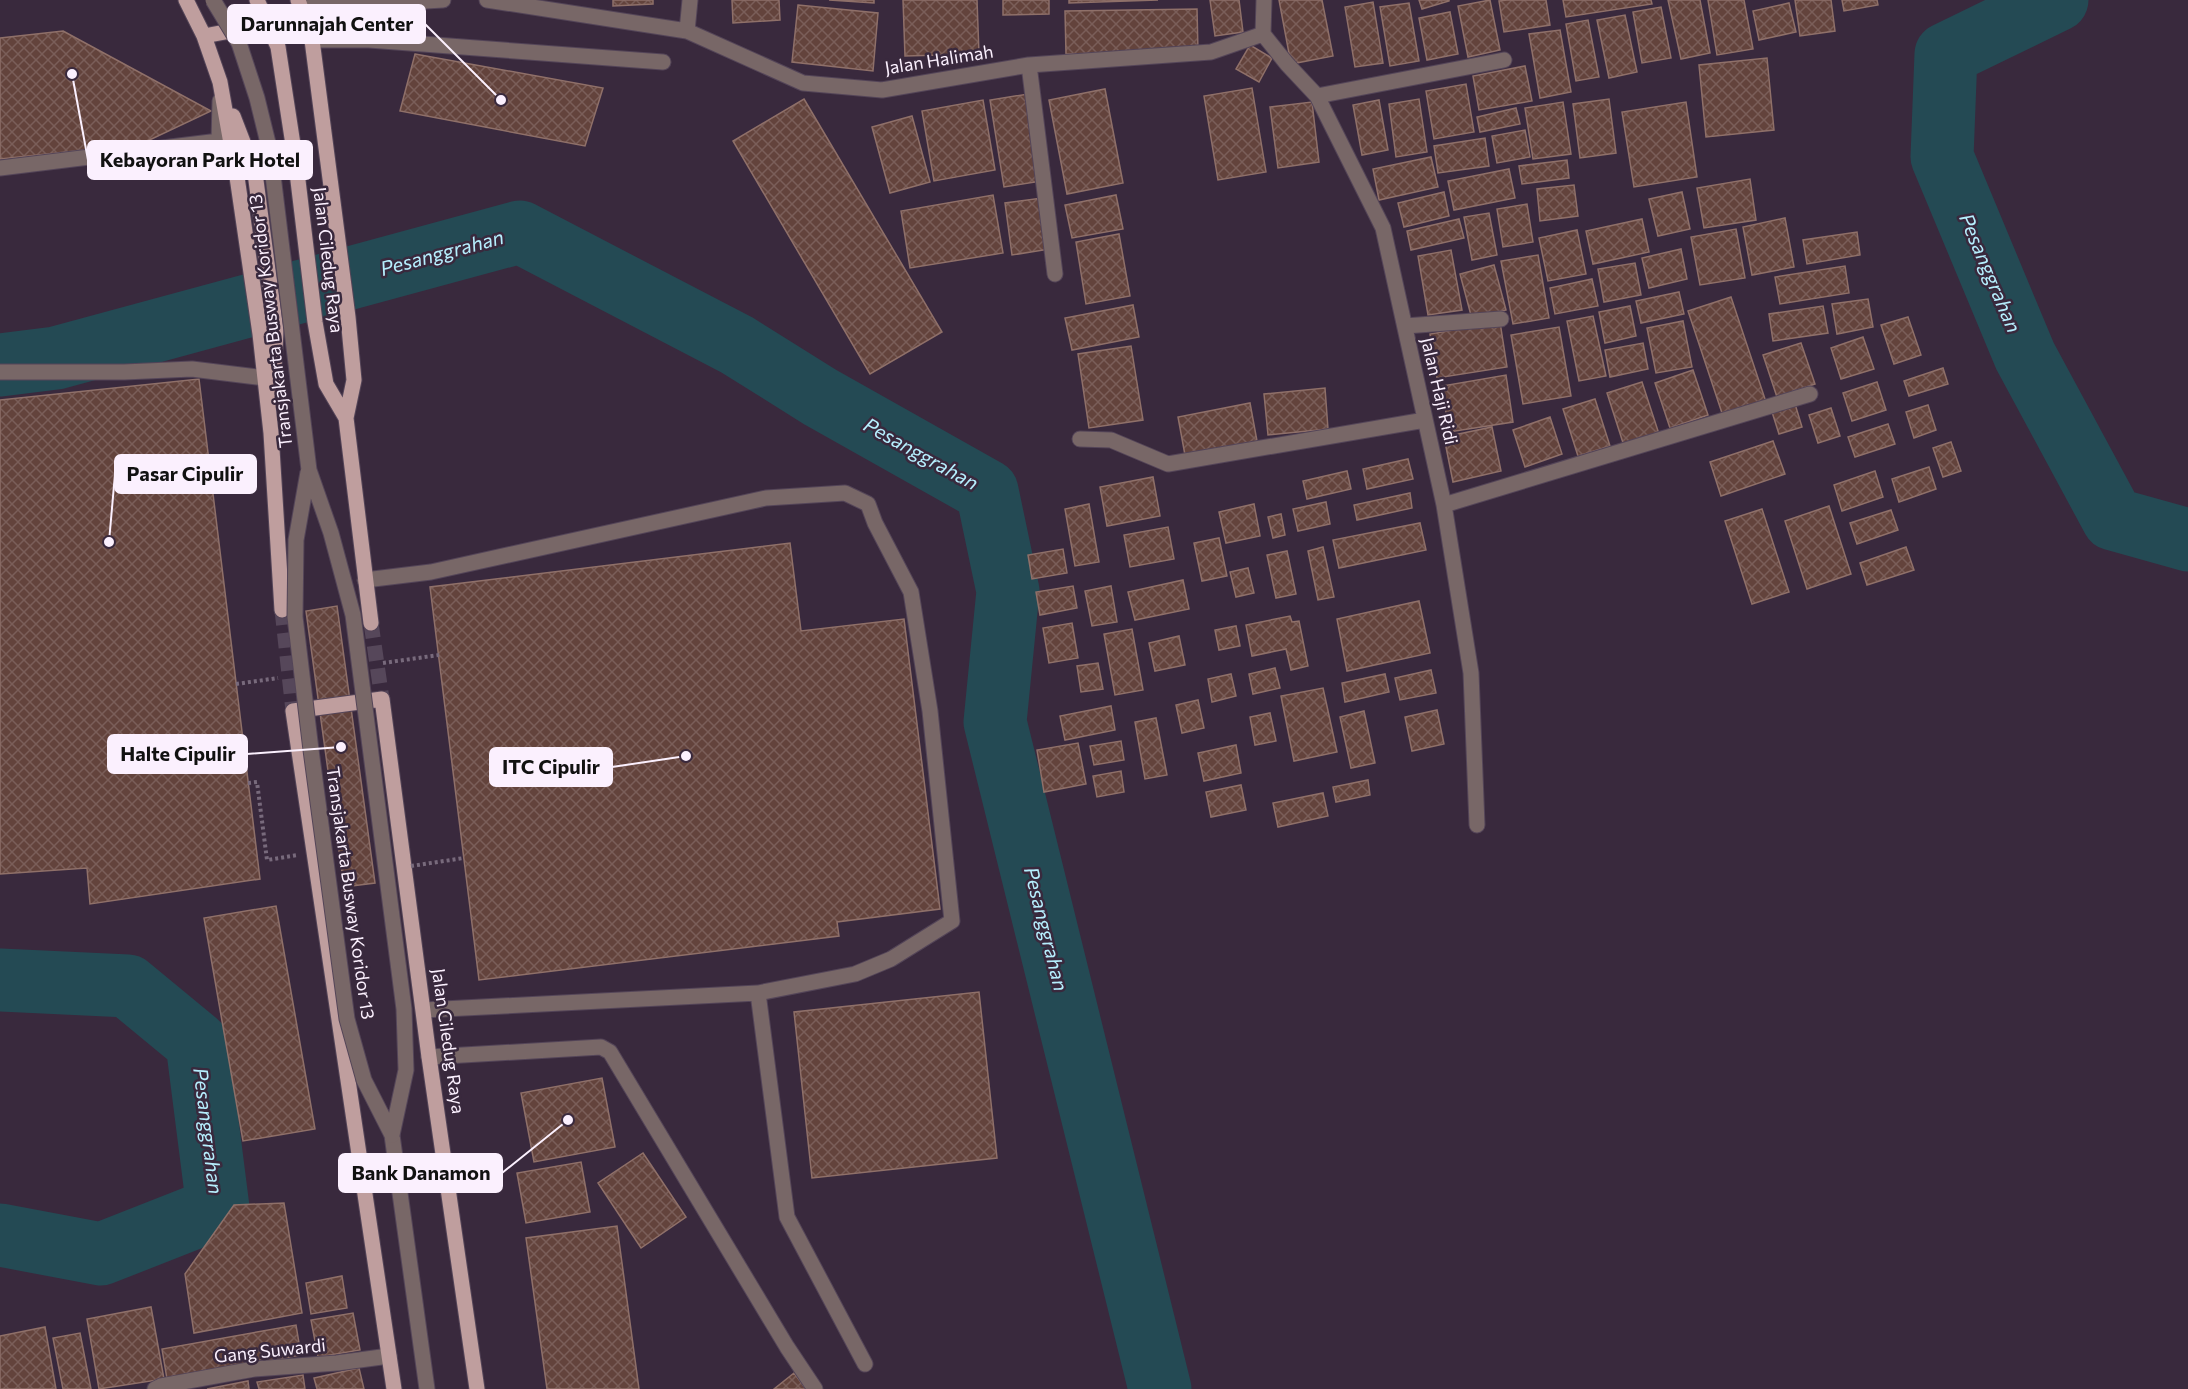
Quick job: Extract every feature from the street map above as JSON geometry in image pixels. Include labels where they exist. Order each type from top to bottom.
[{"type":"main road","points":[[186,0],[204,36],[255,173],[276,330],[271,433]]},
{"type":"main road","name":"Jalan Ciledug Raya","points":[[257,0],[278,47],[296,164],[315,322],[326,384],[346,418]]},
{"type":"main road","name":"Jalan Ciledug Raya","points":[[300,4],[312,40],[348,317],[354,380],[346,418],[371,622]]},
{"type":"main road","points":[[204,36],[267,24],[307,24]]},
{"type":"main road","points":[[220,82],[237,177],[260,334],[271,433],[282,610]]},
{"type":"main road","name":"Jalan Ciledug Raya","points":[[390,1356],[293,711],[382,699],[429,1057],[477,1389]]},
{"type":"main road","points":[[390,1356],[394,1389]]},
{"type":"street","name":"Transjakarta Busway Koridor 13","points":[[213,0],[239,43],[257,98],[270,151],[309,470],[331,533],[353,615],[404,1009],[405,1070],[392,1135]]},
{"type":"street","points":[[300,4],[443,0]]},
{"type":"street","name":"Jalan Halimah","points":[[487,0],[687,31],[803,83],[882,90],[1029,65],[1211,52],[1263,34]]},
{"type":"street","points":[[687,31],[690,0]]},
{"type":"street","points":[[1263,34],[1264,0]]},
{"type":"street","name":"Jalan Haji Ridi","points":[[1263,34],[1317,96],[1383,228],[1444,505],[1471,674],[1477,825]]},
{"type":"street","points":[[312,40],[369,40],[663,62]]},
{"type":"street","points":[[1317,96],[1504,60]]},
{"type":"street","points":[[1029,65],[1055,274]]},
{"type":"street","points":[[0,168],[219,141],[220,82]]},
{"type":"street","points":[[1405,326],[1501,319]]},
{"type":"street","points":[[0,372],[192,369],[264,378]]},
{"type":"street","points":[[1444,505],[1810,394]]},
{"type":"street","points":[[1080,439],[1111,440],[1168,464],[1425,420]]},
{"type":"street","name":"Transjakarta Busway Koridor 13","points":[[309,470],[296,540],[296,617],[310,750],[347,1019],[364,1080],[392,1135],[427,1389]]},
{"type":"street","points":[[366,580],[431,572],[765,498],[845,493],[868,504],[875,523],[911,592],[930,711],[952,921],[891,959],[855,974],[758,993],[424,1010]]},
{"type":"street","points":[[758,993],[787,1217],[865,1364]]},
{"type":"street","points":[[429,1057],[601,1047],[610,1052],[787,1347],[815,1389]]},
{"type":"street","name":"Gang Suwardi","points":[[155,1389],[161,1386],[254,1370],[390,1356]]},
{"type":"building","points":[[613,0],[653,0],[653,4],[613,6]]},
{"type":"building","points":[[732,0],[779,0],[780,20],[733,23]]},
{"type":"building","points":[[829,0],[874,0],[874,3]]},
{"type":"building","points":[[903,0],[977,0],[979,54],[905,56]]},
{"type":"building","points":[[1003,0],[1049,0],[1049,14],[1003,15]]},
{"type":"building","points":[[1069,0],[1158,0],[1069,3]]},
{"type":"building","points":[[1210,0],[1239,0],[1243,32],[1215,36]]},
{"type":"building","points":[[1279,0],[1322,0],[1333,56],[1291,64]]},
{"type":"building","points":[[1419,0],[1449,0],[1449,1],[1422,9]]},
{"type":"building","points":[[1490,0],[1500,50],[1468,57],[1458,6]]},
{"type":"building","points":[[1546,0],[1550,25],[1504,32],[1499,1]]},
{"type":"building","points":[[1563,0],[1651,0],[1652,4],[1566,17]]},
{"type":"building","points":[[1668,0],[1700,0],[1710,53],[1681,59]]},
{"type":"building","points":[[1708,0],[1744,0],[1753,49],[1717,55]]},
{"type":"building","points":[[1795,0],[1831,0],[1835,31],[1800,36]]},
{"type":"building","points":[[1842,0],[1877,0],[1878,5],[1844,11]]},
{"type":"building","points":[[1373,2],[1383,63],[1355,67],[1345,7]]},
{"type":"building","points":[[1409,3],[1419,61],[1390,66],[1380,7]]},
{"type":"building","points":[[1789,3],[1796,32],[1759,40],[1753,11]]},
{"type":"building","points":[[798,5],[878,13],[873,71],[792,62]]},
{"type":"building","points":[[1661,7],[1671,58],[1642,63],[1633,12]]},
{"type":"building","points":[[1197,9],[1198,51],[1066,54],[1065,11]]},
{"type":"building","points":[[1450,12],[1458,54],[1427,60],[1419,18]]},
{"type":"building","points":[[1625,15],[1637,72],[1609,78],[1597,20]]},
{"type":"building","points":[[1588,20],[1599,77],[1576,81],[1566,24]]},
{"type":"building","points":[[1560,30],[1571,92],[1540,98],[1529,34]]},
{"type":"building","points":[[63,31],[211,111],[141,144],[0,159],[0,38]]},
{"type":"building","points":[[1250,45],[1272,58],[1259,82],[1236,69]]},
{"type":"building","points":[[415,54],[603,88],[585,146],[400,111]]},
{"type":"building","points":[[1767,58],[1774,130],[1706,137],[1699,65]]},
{"type":"building","points":[[1525,66],[1532,101],[1479,110],[1473,76]]},
{"type":"building","points":[[1466,84],[1474,132],[1434,139],[1426,91]]},
{"type":"building","points":[[1252,88],[1266,172],[1218,180],[1204,96]]},
{"type":"building","points":[[1105,89],[1123,183],[1067,194],[1049,100]]},
{"type":"building","points":[[1028,94],[1042,181],[1004,187],[990,100]]},
{"type":"building","points":[[804,99],[942,332],[870,374],[733,141]]},
{"type":"building","points":[[1419,99],[1427,152],[1396,157],[1389,104]]},
{"type":"building","points":[[1609,99],[1616,153],[1580,158],[1573,104]]},
{"type":"building","points":[[983,100],[995,170],[934,181],[922,111]]},
{"type":"building","points":[[1379,100],[1388,150],[1362,155],[1353,105]]},
{"type":"building","points":[[1312,102],[1319,162],[1278,168],[1270,107]]},
{"type":"building","points":[[1563,102],[1571,154],[1533,159],[1525,108]]},
{"type":"building","points":[[1686,102],[1697,177],[1634,187],[1622,112]]},
{"type":"building","points":[[1516,108],[1520,124],[1480,132],[1477,117]]},
{"type":"building","points":[[912,116],[930,182],[890,193],[872,127]]},
{"type":"building","points":[[1525,130],[1530,157],[1497,163],[1492,136]]},
{"type":"building","points":[[1485,138],[1489,166],[1438,173],[1434,146]]},
{"type":"building","points":[[1431,157],[1438,187],[1379,200],[1373,169]]},
{"type":"building","points":[[1567,160],[1569,178],[1522,184],[1519,166]]},
{"type":"building","points":[[1509,169],[1515,198],[1454,210],[1448,181]]},
{"type":"building","points":[[1750,179],[1756,220],[1704,228],[1697,188]]},
{"type":"building","points":[[1574,185],[1578,216],[1540,221],[1537,189]]},
{"type":"building","points":[[1444,192],[1449,216],[1404,227],[1398,203]]},
{"type":"building","points":[[1682,192],[1690,229],[1658,236],[1649,199]]},
{"type":"building","points":[[993,195],[1003,253],[910,268],[901,211]]},
{"type":"building","points":[[1116,195],[1123,229],[1072,238],[1065,205]]},
{"type":"building","points":[[1042,198],[1050,249],[1012,255],[1005,203]]},
{"type":"building","points":[[1527,204],[1533,242],[1503,247],[1497,209]]},
{"type":"building","points":[[1489,213],[1497,255],[1472,260],[1464,217]]},
{"type":"building","points":[[1785,218],[1794,267],[1752,275],[1743,227]]},
{"type":"building","points":[[1459,219],[1464,238],[1411,250],[1407,231]]},
{"type":"building","points":[[1642,219],[1649,252],[1593,264],[1586,231]]},
{"type":"building","points":[[1736,229],[1745,278],[1700,285],[1691,237]]},
{"type":"building","points":[[1577,230],[1586,274],[1548,281],[1539,238]]},
{"type":"building","points":[[1857,232],[1860,255],[1807,264],[1803,240]]},
{"type":"building","points":[[1119,234],[1130,296],[1086,304],[1076,242]]},
{"type":"building","points":[[1681,249],[1687,279],[1649,288],[1642,258]]},
{"type":"building","points":[[1451,250],[1462,310],[1428,315],[1418,256]]},
{"type":"building","points":[[1538,255],[1549,318],[1513,324],[1501,261]]},
{"type":"building","points":[[1635,263],[1641,295],[1604,302],[1598,269]]},
{"type":"building","points":[[1494,265],[1506,310],[1472,319],[1460,274]]},
{"type":"building","points":[[1845,266],[1849,293],[1780,304],[1775,277]]},
{"type":"building","points":[[1592,279],[1598,306],[1555,314],[1550,288]]},
{"type":"building","points":[[1679,292],[1684,314],[1641,323],[1636,301]]},
{"type":"building","points":[[1731,297],[1766,402],[1723,416],[1688,311]]},
{"type":"building","points":[[1868,299],[1873,327],[1837,334],[1832,304]]},
{"type":"building","points":[[1133,305],[1139,337],[1072,350],[1065,318]]},
{"type":"building","points":[[1630,306],[1636,336],[1605,343],[1599,312]]},
{"type":"building","points":[[1823,306],[1828,333],[1773,341],[1769,314]]},
{"type":"building","points":[[1593,316],[1606,376],[1579,381],[1567,321]]},
{"type":"building","points":[[1908,317],[1921,355],[1894,364],[1881,325]]},
{"type":"building","points":[[1683,321],[1692,367],[1656,373],[1647,328]]},
{"type":"building","points":[[1500,322],[1507,367],[1437,378],[1430,334]]},
{"type":"building","points":[[1559,327],[1571,396],[1523,404],[1511,335]]},
{"type":"building","points":[[1863,337],[1874,369],[1841,379],[1831,348]]},
{"type":"building","points":[[1643,343],[1648,369],[1610,377],[1605,350]]},
{"type":"building","points":[[1801,343],[1815,384],[1777,397],[1763,355]]},
{"type":"building","points":[[1131,346],[1143,420],[1089,428],[1078,354]]},
{"type":"building","points":[[1943,368],[1948,384],[1909,396],[1904,381]]},
{"type":"building","points":[[1693,370],[1708,415],[1670,428],[1655,383]]},
{"type":"building","points":[[1506,375],[1513,422],[1449,432],[1442,386]]},
{"type":"building","points":[[199,379],[260,879],[90,904],[87,868],[0,874],[0,400]]},
{"type":"building","points":[[1642,382],[1660,437],[1625,449],[1607,393]]},
{"type":"building","points":[[1877,382],[1886,410],[1852,421],[1843,393]]},
{"type":"building","points":[[1325,388],[1328,429],[1268,435],[1264,394]]},
{"type":"building","points":[[1595,399],[1610,446],[1578,456],[1563,409]]},
{"type":"building","points":[[1250,403],[1257,441],[1185,455],[1178,417]]},
{"type":"building","points":[[1795,404],[1802,427],[1779,434],[1772,412]]},
{"type":"building","points":[[1928,405],[1936,430],[1914,438],[1906,412]]},
{"type":"building","points":[[1831,408],[1840,436],[1818,443],[1809,415]]},
{"type":"building","points":[[1550,417],[1562,454],[1525,467],[1513,430]]},
{"type":"building","points":[[1888,424],[1895,444],[1855,457],[1848,437]]},
{"type":"building","points":[[1492,427],[1501,471],[1453,482],[1444,437]]},
{"type":"building","points":[[1773,441],[1785,474],[1721,496],[1710,462]]},
{"type":"building","points":[[1951,442],[1961,471],[1943,477],[1933,448]]},
{"type":"building","points":[[1408,459],[1413,479],[1367,489],[1363,469]]},
{"type":"building","points":[[1929,467],[1936,489],[1899,502],[1892,479]]},
{"type":"building","points":[[1347,471],[1351,489],[1307,499],[1303,481]]},
{"type":"building","points":[[1875,471],[1883,497],[1842,511],[1834,485]]},
{"type":"building","points":[[1153,477],[1160,516],[1107,526],[1100,487]]},
{"type":"building","points":[[1410,493],[1412,508],[1357,520],[1354,505]]},
{"type":"building","points":[[1326,502],[1330,524],[1298,531],[1293,509]]},
{"type":"building","points":[[1089,504],[1099,562],[1075,566],[1065,509]]},
{"type":"building","points":[[1254,504],[1260,536],[1226,543],[1219,512]]},
{"type":"building","points":[[1829,506],[1851,574],[1807,589],[1785,521]]},
{"type":"building","points":[[1762,509],[1789,592],[1752,604],[1725,521]]},
{"type":"building","points":[[1891,510],[1898,530],[1857,544],[1850,523]]},
{"type":"building","points":[[1281,514],[1285,535],[1273,538],[1268,517]]},
{"type":"building","points":[[1420,523],[1426,550],[1339,568],[1333,540]]},
{"type":"building","points":[[1168,527],[1174,559],[1130,567],[1124,535]]},
{"type":"building","points":[[1219,538],[1227,576],[1202,581],[1194,543]]},
{"type":"building","points":[[790,543],[801,631],[904,619],[940,909],[837,922],[839,936],[479,980],[430,587]]},
{"type":"building","points":[[1323,547],[1334,597],[1318,600],[1308,551]]},
{"type":"building","points":[[1906,547],[1914,570],[1867,585],[1860,563]]},
{"type":"building","points":[[1063,549],[1067,573],[1032,579],[1028,555]]},
{"type":"building","points":[[1287,551],[1296,594],[1276,598],[1267,555]]},
{"type":"building","points":[[1248,568],[1254,593],[1236,597],[1230,572]]},
{"type":"building","points":[[1183,580],[1189,609],[1135,620],[1128,592]]},
{"type":"building","points":[[1073,586],[1077,608],[1040,615],[1036,592]]},
{"type":"building","points":[[1111,586],[1117,622],[1092,626],[1085,591]]},
{"type":"building","points":[[1419,601],[1430,653],[1347,671],[1337,619]]},
{"type":"building","points":[[337,606],[375,883],[344,887],[306,611]]},
{"type":"building","points":[[1290,616],[1292,622],[1299,621],[1308,666],[1291,670],[1286,649],[1252,656],[1246,625]]},
{"type":"building","points":[[1072,623],[1078,658],[1049,663],[1043,628]]},
{"type":"building","points":[[1236,626],[1240,646],[1219,650],[1215,630]]},
{"type":"building","points":[[1132,629],[1143,690],[1115,695],[1104,634]]},
{"type":"building","points":[[1179,636],[1185,665],[1155,671],[1149,643]]},
{"type":"building","points":[[1098,663],[1103,689],[1081,692],[1077,666]]},
{"type":"building","points":[[1275,668],[1280,688],[1253,694],[1249,674]]},
{"type":"building","points":[[1431,670],[1436,693],[1400,700],[1395,678]]},
{"type":"building","points":[[1231,674],[1236,696],[1212,702],[1208,679]]},
{"type":"building","points":[[1385,674],[1389,692],[1345,702],[1342,683]]},
{"type":"building","points":[[1323,688],[1337,752],[1294,761],[1281,696]]},
{"type":"building","points":[[1198,700],[1204,728],[1182,733],[1176,705]]},
{"type":"building","points":[[1111,706],[1115,730],[1065,740],[1060,716]]},
{"type":"building","points":[[1437,710],[1444,744],[1412,751],[1405,717]]},
{"type":"building","points":[[1364,711],[1375,763],[1351,768],[1340,717]]},
{"type":"building","points":[[1270,713],[1276,741],[1255,745],[1250,717]]},
{"type":"building","points":[[1156,718],[1167,775],[1145,779],[1135,722]]},
{"type":"building","points":[[1121,741],[1124,760],[1094,765],[1090,746]]},
{"type":"building","points":[[1078,743],[1086,784],[1044,792],[1037,750]]},
{"type":"building","points":[[1236,745],[1241,773],[1204,781],[1198,753]]},
{"type":"building","points":[[1121,771],[1124,792],[1097,797],[1093,776]]},
{"type":"building","points":[[1368,780],[1370,795],[1336,802],[1333,787]]},
{"type":"building","points":[[1241,785],[1246,810],[1211,817],[1206,792]]},
{"type":"building","points":[[1323,793],[1328,816],[1278,827],[1273,803]]},
{"type":"building","points":[[276,906],[315,1129],[243,1141],[204,918]]},
{"type":"building","points":[[979,992],[997,1158],[812,1178],[794,1012]]},
{"type":"building","points":[[602,1078],[615,1147],[534,1162],[521,1093]]},
{"type":"building","points":[[643,1153],[686,1217],[641,1248],[598,1183]]},
{"type":"building","points":[[581,1162],[590,1212],[526,1223],[517,1173]]},
{"type":"building","points":[[284,1203],[302,1313],[194,1333],[185,1274],[234,1205]]},
{"type":"building","points":[[617,1226],[639,1389],[547,1389],[526,1238]]},
{"type":"building","points":[[342,1276],[347,1308],[311,1314],[306,1283]]},
{"type":"building","points":[[151,1307],[164,1379],[99,1389],[87,1319]]},
{"type":"building","points":[[353,1313],[360,1350],[318,1357],[311,1320]]},
{"type":"building","points":[[296,1325],[301,1355],[167,1379],[162,1349]]},
{"type":"building","points":[[45,1327],[56,1389],[0,1389],[0,1336]]},
{"type":"building","points":[[80,1333],[91,1389],[63,1389],[53,1338]]},
{"type":"building","points":[[359,1368],[364,1389],[317,1389],[314,1378]]},
{"type":"building","points":[[794,1373],[806,1389],[774,1389]]},
{"type":"building","points":[[303,1375],[305,1389],[259,1389],[257,1382]]},
{"type":"building","points":[[248,1381],[249,1389],[207,1389]]},
{"type":"waterway","name":"Pesanggrahan","points":[[2057,0],[1946,54],[1942,157],[2025,356],[2113,519],[2188,540]]},
{"type":"waterway","name":"Pesanggrahan","points":[[0,365],[56,358],[520,232],[737,345],[820,397],[987,491],[1008,591],[995,722],[1160,1389]]},
{"type":"waterway","name":"Pesanggrahan","points":[[0,980],[128,986],[197,1043],[218,1208],[101,1254],[0,1235]]},
{"type":"tunnel","points":[[282,610],[293,711]]},
{"type":"tunnel","points":[[371,623],[382,699]]},
{"type":"place","name":"Kebayoran Park Hotel","points":[[72,74]]},
{"type":"place","name":"Darunnajah Center","points":[[501,100]]},
{"type":"place","name":"Pasar Cipulir","points":[[109,542]]},
{"type":"place","name":"Halte Cipulir","points":[[341,747]]},
{"type":"place","name":"ITC Cipulir","points":[[686,756]]},
{"type":"place","name":"Bank Danamon","points":[[568,1120]]}]
